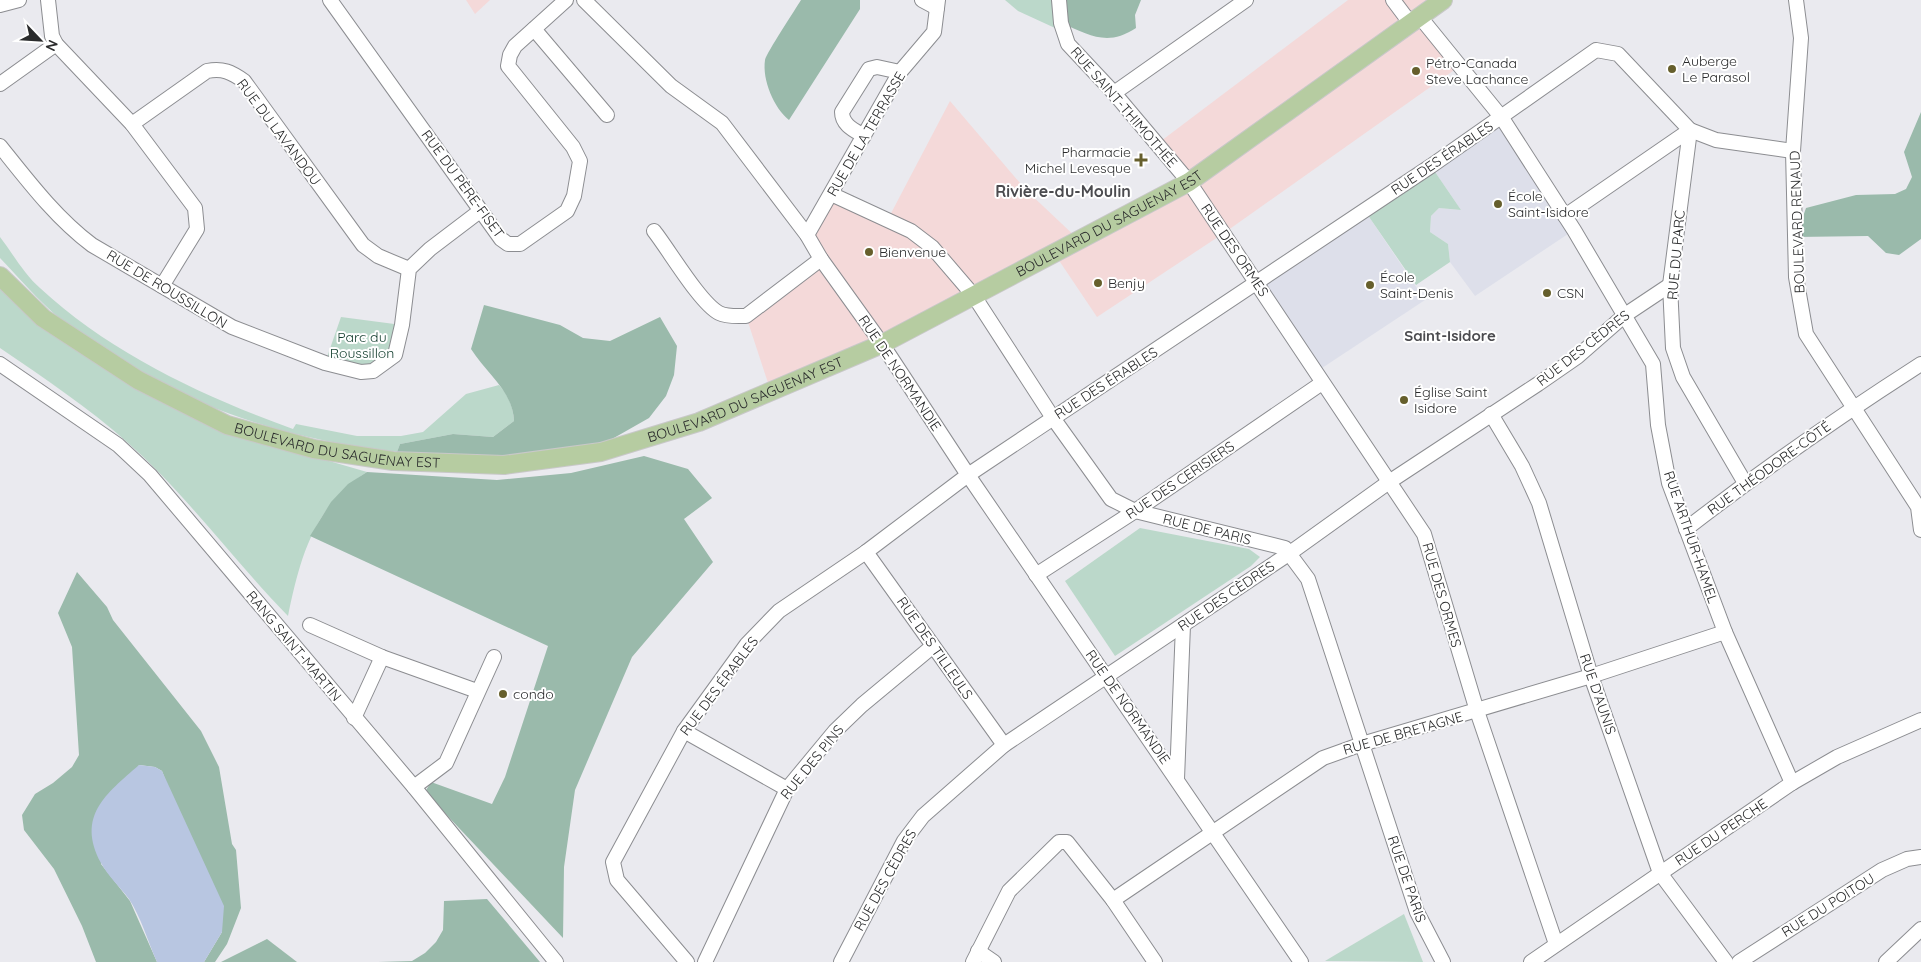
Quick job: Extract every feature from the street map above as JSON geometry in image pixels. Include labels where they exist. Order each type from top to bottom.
[{"type":"main road","name":"BOULEVARD DU SAGUENAY EST","points":[[0,276],[43,318],[130,375],[227,426],[314,449],[393,461],[504,465],[601,452],[700,422],[882,344],[1189,182],[1443,0]]},
{"type":"street","points":[[0,5],[19,0]]},
{"type":"street","points":[[48,0],[52,36],[56,44],[132,124],[195,208],[197,229],[162,286]]},
{"type":"street","name":"RUE DU PÈRE-FISET","points":[[330,0],[480,211],[501,239],[508,244],[520,244],[568,211],[574,196],[580,161],[573,147],[508,66],[510,55],[515,46],[566,0]]},
{"type":"street","name":"RUE DE NORMANDIE","points":[[584,0],[671,86],[722,124],[807,235],[821,259],[882,344],[968,476],[1301,962]]},
{"type":"street","name":"RUE DE LA TERRASSE","points":[[807,235],[900,72],[934,32],[938,4],[922,0]]},
{"type":"street","name":"RUE SAINT-THIMOTHÉE","points":[[1059,0],[1061,23],[1068,44],[1114,93],[1189,182]]},
{"type":"street","points":[[1114,93],[1246,0]]},
{"type":"street","name":"RUE ARTHUR-HAMEL","points":[[1393,0],[1416,20],[1502,118],[1565,216],[1653,364],[1658,425],[1669,483],[1724,632],[1792,783]]},
{"type":"street","name":"BOULEVARD RENAUD","points":[[1796,0],[1801,38],[1793,152],[1796,277],[1806,334],[1918,508],[1921,530]]},
{"type":"street","points":[[534,29],[607,115]]},
{"type":"street","points":[[0,84],[56,44]]},
{"type":"street","name":"RUE DES ÉRABLES","points":[[687,962],[617,880],[612,862],[684,731],[747,644],[779,612],[866,552],[968,476],[1502,118],[1596,50],[1618,54],[1690,130]]},
{"type":"street","points":[[864,136],[848,126],[842,119],[842,112],[869,69],[877,67],[900,72]]},
{"type":"street","name":"RUE DU LAVANDOU","points":[[132,124],[208,71],[221,69],[234,74],[244,81],[363,245],[378,256],[408,269]]},
{"type":"street","points":[[1565,216],[1690,130],[1716,140],[1793,152]]},
{"type":"street","name":"RUE DU PARC","points":[[1690,130],[1670,285],[1673,348],[1683,377],[1745,483]]},
{"type":"street","name":"RUE DE ROUSSILLON","points":[[0,146],[28,182],[75,232],[92,245],[232,327],[325,363],[361,372],[373,371],[395,355],[402,326],[408,269]]},
{"type":"street","name":"RUE DES ORMES","points":[[1189,182],[1424,534],[1477,711],[1556,944]]},
{"type":"street","name":"RUE DE PARIS","points":[[831,194],[911,231],[932,247],[974,296],[1053,418],[1111,499],[1135,511],[1285,548],[1290,553],[1308,579],[1417,912],[1443,962]]},
{"type":"street","points":[[408,269],[430,249],[480,211]]},
{"type":"street","points":[[654,231],[707,303],[720,313],[733,317],[746,316],[821,259]]},
{"type":"street","name":"RUE DES CÈDRES","points":[[842,962],[904,841],[923,816],[1004,745],[1290,553],[1388,482],[1577,357],[1625,315],[1670,285]]},
{"type":"street","name":"RANG SAINT-MARTIN","points":[[0,364],[118,445],[150,475],[414,787],[556,962]]},
{"type":"street","name":"RUE THÉODORE-CÔTÉ","points":[[1686,529],[1745,483],[1853,407],[1921,364]]},
{"type":"street","name":"RUE DES CERISIERS","points":[[1036,575],[1135,511],[1322,382]]},
{"type":"street","name":"RUE D'AUNIS","points":[[1491,414],[1522,466],[1539,503],[1591,676],[1660,873],[1726,962]]},
{"type":"street","name":"RUE DES TILLEULS","points":[[866,552],[1004,745]]},
{"type":"street","points":[[310,625],[382,657],[477,690]]},
{"type":"street","name":"RUE DE NORMANDIE","points":[[1177,779],[1183,625]]},
{"type":"street","name":"RUE DE BRETAGNE","points":[[1113,900],[1323,758],[1362,744],[1591,676],[1724,632]]},
{"type":"street","name":"RUE DES PINS","points":[[705,962],[787,789],[842,725],[933,646]]},
{"type":"street","points":[[354,718],[382,657]]},
{"type":"street","points":[[414,787],[446,763],[477,690],[494,657]]},
{"type":"street","name":"RUE DU PERCHE","points":[[1531,962],[1792,783],[1855,748],[1921,720]]},
{"type":"street","points":[[684,731],[787,789]]},
{"type":"street","points":[[994,962],[976,956],[1009,891],[1059,842],[1067,842],[1113,900],[1156,962]]},
{"type":"street","name":"RUE DU POITOU","points":[[1739,962],[1882,870],[1907,860],[1921,858]]},
{"type":"street","points":[[1886,962],[1921,929]]},
{"type":"shaded area","points":[[466,0],[490,0],[475,14]]},
{"type":"shaded area","points":[[1348,0],[1443,0],[1421,17],[1460,66],[1224,233],[1097,317],[1054,253],[771,392],[746,316],[821,259],[807,235],[831,194],[888,219],[950,101],[1026,190],[1079,240],[1188,182],[1157,144]]},
{"type":"shaded area","points":[[1502,118],[1574,230],[1475,296],[1450,262],[1448,244],[1430,232],[1431,216],[1439,208],[1461,210],[1431,166]]},
{"type":"shaded area","points":[[1365,211],[1425,300],[1316,372],[1258,283]]},
{"type":"green space","points":[[801,0],[860,0],[860,9],[789,120],[770,93],[765,76],[765,60]]},
{"type":"green space","points":[[1005,0],[1059,0],[1061,23],[1055,28],[1018,11]]},
{"type":"green space","points":[[1059,0],[1141,0],[1135,15],[1136,28],[1126,34],[1107,38],[1090,35],[1061,23]]},
{"type":"green space","points":[[1921,112],[1921,239],[1899,255],[1886,253],[1868,236],[1796,237],[1806,208],[1856,195],[1895,194],[1906,189],[1912,177],[1904,152]]},
{"type":"green space","points":[[1431,166],[1461,210],[1439,208],[1431,216],[1430,232],[1448,244],[1450,262],[1416,285],[1365,211]]},
{"type":"green space","points":[[0,237],[34,282],[67,311],[127,353],[159,371],[226,403],[293,429],[296,424],[357,436],[401,436],[423,432],[466,394],[499,385],[510,402],[514,421],[493,437],[453,434],[400,444],[397,452],[307,437],[262,425],[175,391],[134,370],[95,345],[59,318],[0,258]]},
{"type":"green space","points":[[0,285],[243,436],[367,472],[349,485],[334,500],[312,535],[298,574],[288,616],[169,483],[128,443],[82,405],[0,348]]},
{"type":"green space","points":[[484,305],[560,325],[583,338],[610,341],[660,317],[677,346],[674,375],[666,396],[649,418],[605,443],[531,454],[467,457],[397,452],[400,444],[453,434],[493,437],[514,421],[509,400],[504,391],[471,349]]},
{"type":"green space","name":"Parc du Roussillon","points":[[341,317],[402,325],[395,355],[373,371],[325,363]]},
{"type":"green space","points":[[644,456],[688,469],[712,498],[684,519],[713,562],[632,657],[575,790],[564,867],[563,938],[425,792],[431,782],[492,804],[505,777],[548,646],[310,536],[331,502],[348,484],[367,472],[497,480],[571,473]]},
{"type":"green space","points":[[1140,528],[1249,549],[1260,557],[1251,566],[1115,656],[1065,581]]},
{"type":"green space","points":[[77,572],[107,607],[113,620],[201,731],[219,767],[232,844],[236,850],[241,908],[227,944],[215,962],[204,962],[222,932],[162,771],[155,767],[139,765],[101,864],[130,901],[157,962],[96,962],[82,926],[54,869],[24,830],[22,815],[35,794],[53,783],[72,767],[79,755],[72,647],[58,613]]},
{"type":"green space","points":[[487,899],[540,962],[378,962],[412,961],[425,953],[436,942],[443,930],[444,901]]},
{"type":"green space","points":[[1404,914],[1423,962],[1325,961]]},
{"type":"green space","points":[[267,939],[297,962],[221,962]]},
{"type":"water","points":[[139,765],[155,767],[162,771],[224,906],[222,932],[204,962],[157,962],[133,906],[104,868],[94,846],[93,819],[98,807],[106,796]]},
{"type":"place","name":"Auberge Le Parasol","points":[[1672,69]]},
{"type":"place","name":"Pétro-Canada Steve Lachance","points":[[1416,71]]},
{"type":"place","name":"Pharmacie Michel Levesque","points":[[1141,160]]},
{"type":"place","name":"École Saint-Isidore","points":[[1498,204]]},
{"type":"place","name":"Bienvenue","points":[[869,252]]},
{"type":"place","name":"Benjy","points":[[1098,283]]},
{"type":"place","name":"École Saint-Denis","points":[[1370,285]]},
{"type":"place","name":"CSN","points":[[1547,293]]},
{"type":"place","name":"Église Saint Isidore","points":[[1404,400]]},
{"type":"place","name":"condo","points":[[503,694]]},
{"type":"district","name":"Rivière-du-Moulin","points":[[1063,191]]},
{"type":"district","name":"Saint-Isidore","points":[[1450,336]]}]
